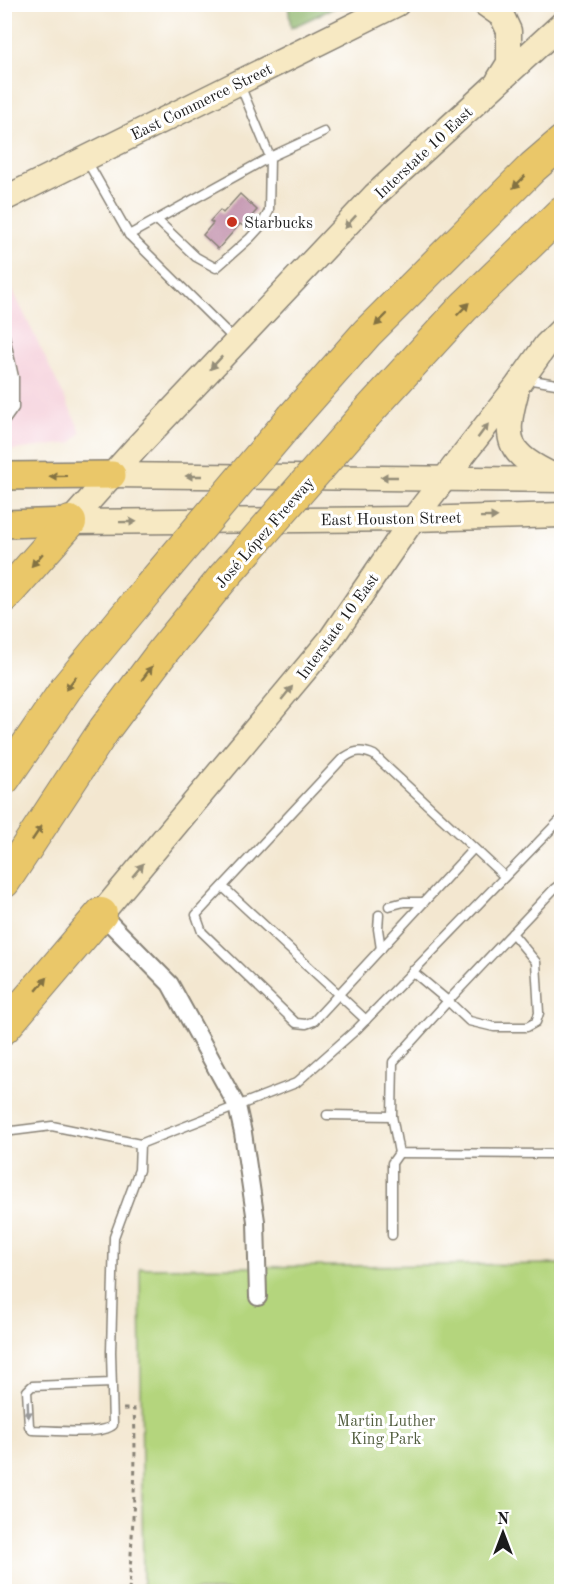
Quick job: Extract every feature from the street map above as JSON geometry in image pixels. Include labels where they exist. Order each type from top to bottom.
[{"type":"highway","points":[[4,779],[67,687],[293,417],[367,333],[533,167],[561,142]]},
{"type":"highway","name":"José López Freeway","points":[[4,882],[104,730],[164,650],[222,579],[366,414],[464,307],[561,213]]},
{"type":"highway","points":[[4,597],[70,522]]},
{"type":"highway","points":[[4,1028],[101,914]]},
{"type":"main road","name":"East Commerce Street","points":[[5,197],[397,4]]},
{"type":"main road","points":[[485,4],[502,16],[509,31],[509,63],[495,86]]},
{"type":"main road","name":"Interstate 10 East","points":[[70,522],[375,195],[561,24]]},
{"type":"main road","name":"Interstate 10 East","points":[[101,914],[330,640],[413,519],[520,382],[546,345],[561,329]]},
{"type":"main road","points":[[520,382],[510,416],[511,441],[516,452],[528,464],[561,480]]},
{"type":"main road","points":[[4,476],[447,477],[561,480]]},
{"type":"main road","name":"East Houston Street","points":[[4,524],[561,515]]},
{"type":"street","points":[[101,914],[170,984],[237,1106],[256,1221],[258,1297]]},
{"type":"lane","points":[[157,219],[196,258],[216,268],[255,232],[269,211],[270,158],[239,82]]},
{"type":"lane","points":[[129,234],[270,158],[324,132]]},
{"type":"lane","points":[[85,158],[129,234],[236,342]]},
{"type":"lane","points":[[4,332],[14,377],[15,408],[4,422]]},
{"type":"lane","points":[[520,382],[561,385]]},
{"type":"lane","points":[[474,848],[339,995],[314,1021],[306,1024],[296,1023],[202,932],[196,915],[352,751],[374,754],[504,876]]},
{"type":"lane","points":[[4,1132],[52,1126],[140,1144],[296,1083],[366,1020],[561,818]]},
{"type":"lane","points":[[392,1235],[392,1163],[399,1153],[392,1116],[393,1062],[561,882]]},
{"type":"lane","points":[[223,887],[366,1020]]},
{"type":"lane","points":[[389,906],[404,902],[424,902]]},
{"type":"lane","points":[[379,915],[381,949]]},
{"type":"lane","points":[[412,971],[470,1021],[494,1027],[527,1027],[536,1022],[539,1013],[536,962],[512,933]]},
{"type":"lane","points":[[327,1115],[392,1116]]},
{"type":"lane","points":[[112,1383],[32,1386],[27,1391],[28,1420],[32,1430],[103,1430],[113,1425],[114,1237],[139,1170],[140,1144]]},
{"type":"lane","points":[[399,1153],[561,1154]]},
{"type":"path","points":[[112,1408],[134,1409],[136,1458],[129,1592]]},
{"type":"shaded area","points":[[4,272],[81,432],[72,443],[5,451]]},
{"type":"green space","points":[[288,4],[340,5],[291,28]]},
{"type":"green space","name":"Martin Luther King Park","points":[[561,1264],[561,1591],[143,1591],[140,1268]]},
{"type":"building","name":"Starbucks","points":[[240,194],[257,210],[243,226],[240,224],[218,249],[203,235],[213,223],[210,221],[220,210],[223,213]]},
{"type":"place","name":"Starbucks","points":[[232,222]]}]
